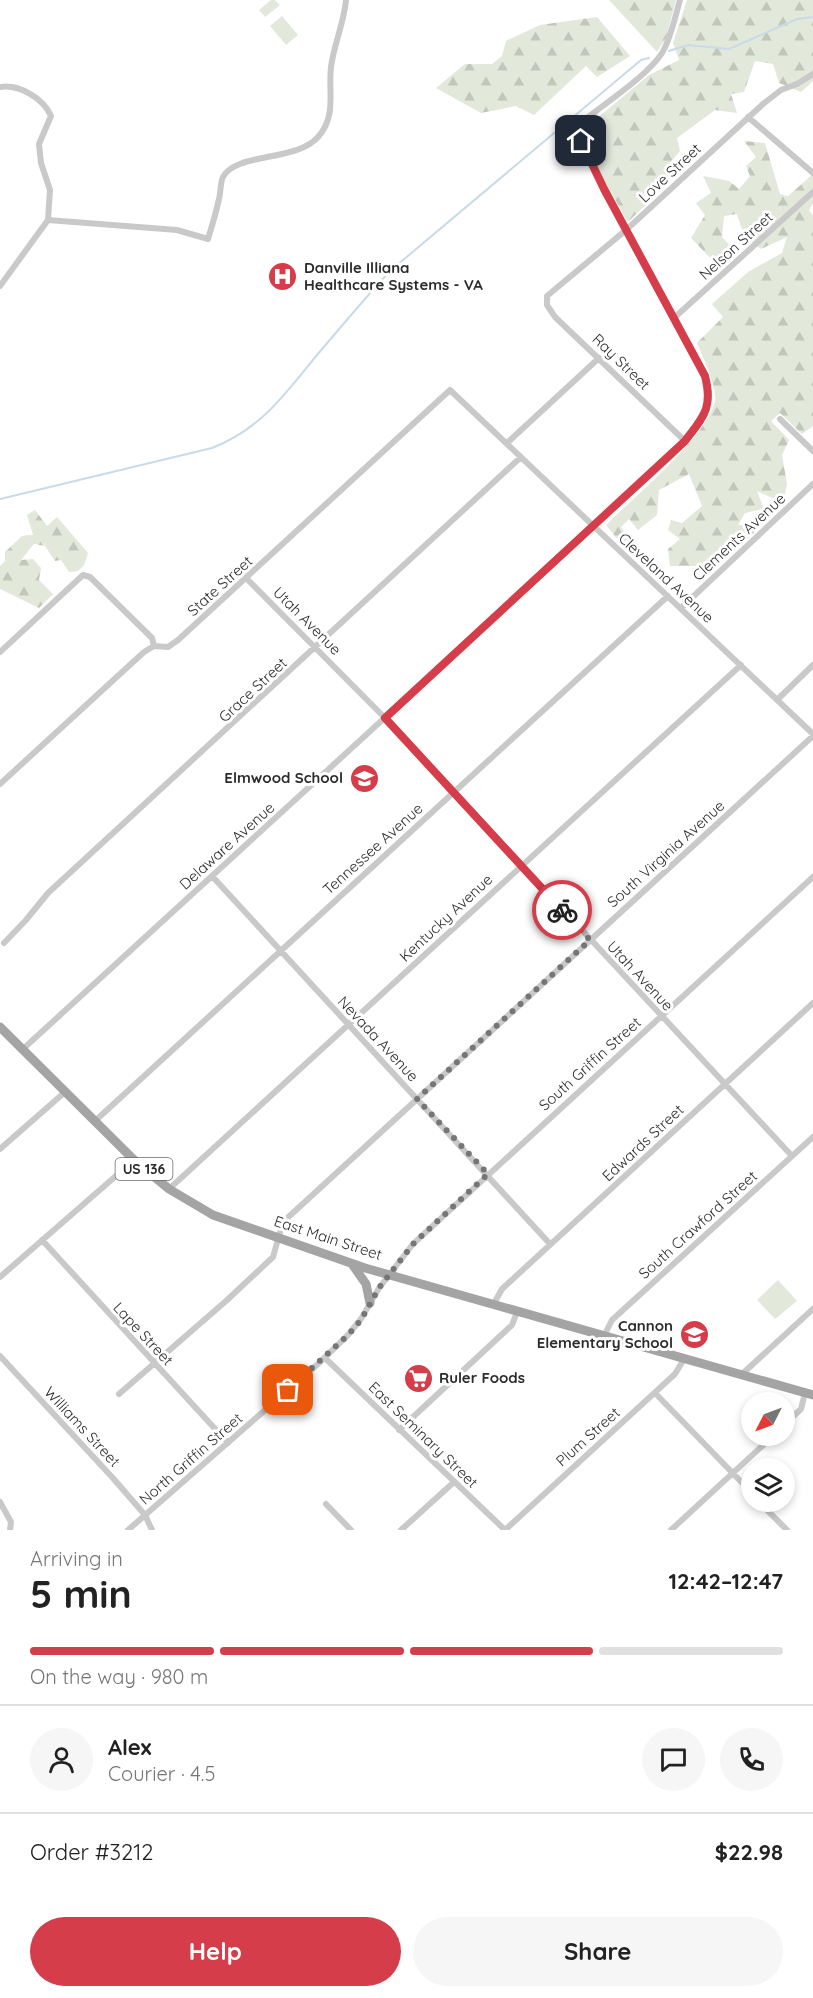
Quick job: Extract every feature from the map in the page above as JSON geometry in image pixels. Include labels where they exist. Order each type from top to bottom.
[{"type":"main road","name":"East Main Street","points":[[0,1027],[133,1159],[169,1190],[213,1215],[352,1264],[809,1394]]},
{"type":"main road","points":[[352,1264],[366,1284],[370,1303]]},
{"type":"street","points":[[48,220],[177,230],[208,239],[223,178],[229,170],[239,164],[279,156],[305,147],[322,131],[330,114],[331,67],[344,19],[346,0]]},
{"type":"street","points":[[674,318],[581,141],[582,130],[587,118],[650,67],[661,55],[680,0]]},
{"type":"street","name":"Love Street","points":[[547,296],[626,230],[748,117],[781,90],[813,74]]},
{"type":"street","points":[[0,87],[15,87],[24,91],[48,110],[51,116],[39,144],[41,163],[50,190],[48,220],[0,286]]},
{"type":"street","points":[[748,117],[813,173]]},
{"type":"street","name":"Nelson Street","points":[[674,318],[813,192]]},
{"type":"street","name":"Ray Street","points":[[547,296],[547,305],[555,317],[685,441]]},
{"type":"street","name":"Delaware Avenue","points":[[22,1049],[685,441],[703,415],[708,404],[709,393],[705,376],[674,318]]},
{"type":"street","points":[[507,443],[599,358]]},
{"type":"street","name":"Cleveland Avenue","points":[[450,390],[813,735]]},
{"type":"street","name":"State Street","points":[[0,784],[144,652],[154,646],[168,647],[178,640],[450,390]]},
{"type":"street","points":[[780,419],[813,451]]},
{"type":"street","name":"Grace Street","points":[[4,943],[48,893],[521,457]]},
{"type":"street","name":"Clements Avenue","points":[[681,608],[813,484]]},
{"type":"street","points":[[0,652],[83,575],[90,577],[152,638],[154,646]]},
{"type":"street","name":"Utah Avenue","points":[[246,578],[385,718],[792,1156]]},
{"type":"street","name":"Tennessee Avenue","points":[[94,1121],[668,596]]},
{"type":"street","name":"Kentucky Avenue","points":[[169,1190],[741,665]]},
{"type":"street","points":[[777,700],[813,665]]},
{"type":"street","name":"South Virginia Avenue","points":[[119,1394],[273,1257],[283,1222],[813,735]]},
{"type":"street","name":"Nevada Avenue","points":[[212,876],[550,1244]]},
{"type":"street","name":"South Griffin Street","points":[[390,1274],[413,1244],[813,877]]},
{"type":"street","name":"Edwards Street","points":[[493,1305],[502,1289],[813,1003]]},
{"type":"street","points":[[0,1149],[65,1092]]},
{"type":"street","name":"South Crawford Street","points":[[604,1336],[612,1320],[813,1137]]},
{"type":"street","points":[[0,1277],[133,1159]]},
{"type":"street","name":"Lape Street","points":[[42,1240],[228,1443]]},
{"type":"street","name":"North Griffin Street","points":[[128,1530],[325,1358],[361,1320],[379,1288],[390,1274]]},
{"type":"street","points":[[741,1376],[813,1309]]},
{"type":"street","points":[[399,1430],[512,1325],[517,1311]]},
{"type":"street","name":"Williams Street","points":[[0,1356],[112,1477],[145,1515],[152,1530]]},
{"type":"street","name":"East Seminary Street","points":[[325,1358],[505,1530]]},
{"type":"street","name":"Plum Street","points":[[505,1530],[675,1374],[684,1359]]},
{"type":"street","points":[[655,1393],[741,1482]]},
{"type":"street","points":[[795,1415],[809,1394]]},
{"type":"street","points":[[671,1530],[762,1446]]},
{"type":"street","points":[[401,1530],[454,1482]]},
{"type":"street","points":[[0,1502],[10,1522],[10,1530]]},
{"type":"street","points":[[326,1504],[351,1530]]},
{"type":"street","points":[[769,1512],[787,1530]]},
{"type":"green space","points":[[271,0],[275,0],[280,5],[265,17],[259,10]]},
{"type":"green space","points":[[609,0],[676,0],[666,38],[657,52]]},
{"type":"green space","points":[[687,0],[813,0],[813,81],[801,92],[779,83],[773,64],[755,61],[744,92],[731,94],[737,113],[715,110],[677,138],[680,151],[669,164],[674,173],[661,190],[628,222],[602,177],[587,141],[590,124],[649,75],[679,60],[673,43]]},
{"type":"green space","points":[[282,16],[298,35],[286,45],[270,26]]},
{"type":"green space","points":[[597,17],[630,56],[597,77],[586,66],[534,115],[516,106],[481,113],[436,88],[465,64],[492,64],[502,56],[506,41],[540,25]]},
{"type":"green space","points":[[744,141],[765,143],[780,194],[788,196],[813,174],[813,202],[809,211],[813,215],[813,426],[802,434],[780,413],[771,421],[789,440],[782,455],[787,484],[783,503],[757,491],[764,509],[745,513],[738,525],[756,525],[757,530],[719,566],[670,566],[668,549],[680,539],[668,530],[671,520],[682,523],[702,506],[689,474],[659,490],[657,515],[638,530],[629,519],[621,527],[629,538],[622,545],[606,525],[668,466],[700,430],[710,414],[715,400],[714,387],[697,343],[723,317],[712,304],[748,272],[782,253],[787,237],[761,249],[744,236],[737,214],[724,216],[722,237],[736,252],[719,267],[691,238],[705,215],[696,203],[711,193],[703,176],[729,181],[739,189],[750,176],[746,166],[756,157]]},
{"type":"green space","points":[[35,510],[47,526],[57,517],[88,553],[84,565],[78,571],[69,572],[61,560],[55,561],[45,546],[34,544],[21,560],[33,559],[41,568],[39,580],[53,594],[39,608],[0,589],[0,566],[5,561],[5,552],[22,536],[33,535],[27,515]]},
{"type":"green space","points":[[778,1280],[797,1301],[775,1319],[757,1300]]},
{"type":"waterway","points":[[669,51],[688,45],[729,49],[797,19],[813,17]]},
{"type":"waterway","points":[[0,499],[212,448],[245,431],[283,397],[390,271],[641,60],[649,58]]},
{"type":"way so far","points":[[288,1390],[319,1363],[361,1320],[379,1288],[413,1244],[488,1174],[417,1099],[590,940],[562,910]]},
{"type":"place","name":"Danville Illiana Healthcare Systems - VA","points":[[283,277]]},
{"type":"place","name":"Elmwood School","points":[[364,778]]},
{"type":"place","name":"Cannon Elementary School","points":[[694,1335]]},
{"type":"place","name":"Ruler Foods","points":[[418,1378]]},
{"type":"route","points":[[562,910],[385,718],[685,441],[698,424],[708,404],[709,393],[705,376],[604,189],[581,141]]}]
